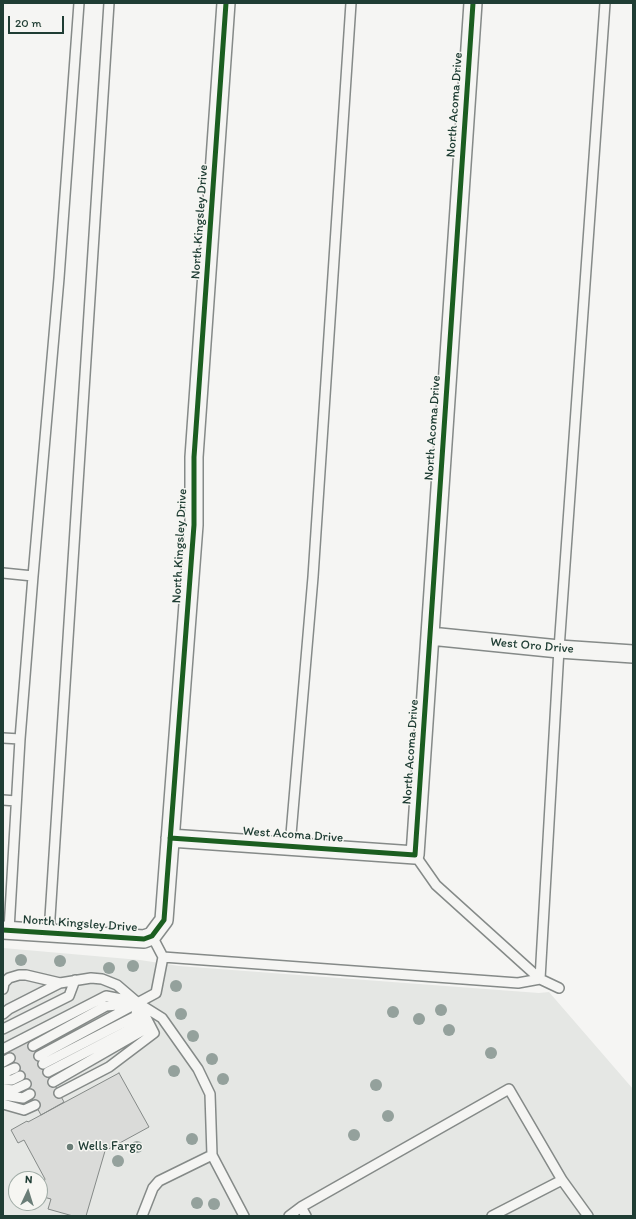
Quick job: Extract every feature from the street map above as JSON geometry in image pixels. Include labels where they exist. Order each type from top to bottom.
[{"type":"street","name":"North Kingsley Drive","points":[[6,930],[144,939],[152,936],[164,920],[194,525],[194,456],[226,3]]},
{"type":"street","name":"North Acoma Drive","points":[[415,855],[473,3]]},
{"type":"street","name":"West Oro Drive","points":[[430,636],[559,649],[633,654]]},
{"type":"street","name":"West Acoma Drive","points":[[170,838],[415,855]]},
{"type":"lane","points":[[6,930],[33,576],[59,278],[79,3]]},
{"type":"lane","points":[[49,933],[109,3]]},
{"type":"lane","points":[[290,846],[313,577],[351,3]]},
{"type":"lane","points":[[540,980],[559,649],[605,3]]},
{"type":"lane","points":[[3,573],[33,576]]},
{"type":"lane","points":[[3,738],[20,739]]},
{"type":"lane","points":[[3,800],[16,801]]},
{"type":"lane","points":[[415,855],[436,884],[540,980],[559,988]]},
{"type":"lane","points":[[38,1056],[156,993],[163,957],[152,936]]},
{"type":"lane","points":[[163,957],[518,983],[540,980]]},
{"type":"lane","points":[[3,989],[4,983],[9,978],[19,975],[26,975],[60,983]]},
{"type":"lane","points":[[3,1014],[9,1009],[60,983],[91,978],[102,979],[116,984],[138,1002],[162,1018],[198,1069],[210,1094],[212,1155],[244,1216]]},
{"type":"lane","points":[[3,1029],[69,996],[75,980]]},
{"type":"lane","points":[[3,1049],[106,996],[138,1002]]},
{"type":"lane","points":[[33,1046],[106,1006],[138,1002]]},
{"type":"lane","points":[[45,1068],[136,1016],[138,1002]]},
{"type":"lane","points":[[52,1082],[147,1028],[138,1002]]},
{"type":"lane","points":[[59,1093],[110,1067],[154,1033],[138,1002]]},
{"type":"lane","points":[[3,1073],[15,1068]]},
{"type":"lane","points":[[3,1080],[23,1080],[13,1090],[3,1089]]},
{"type":"lane","points":[[289,1216],[301,1207],[509,1089],[562,1180],[588,1216]]},
{"type":"lane","points":[[3,1095],[23,1098],[30,1094]]},
{"type":"lane","points":[[3,1104],[24,1110],[35,1105]]},
{"type":"lane","points":[[142,1216],[153,1188],[159,1182],[212,1155]]},
{"type":"lane","points":[[492,1216],[562,1180]]},
{"type":"lane","points":[[301,1207],[306,1216]]},
{"type":"shaded area","points":[[3,948],[140,960],[179,966],[539,993],[549,992],[633,1089],[633,1216],[3,1216]]},
{"type":"building","points":[[30,1039],[64,1102],[41,1115],[6,1051]]},
{"type":"building","name":"Wells Fargo","points":[[119,1073],[149,1127],[105,1151],[86,1216],[73,1216],[48,1209],[51,1199],[48,1198],[48,1171],[41,1171],[24,1140],[18,1143],[11,1130],[27,1121],[28,1122]]},
{"type":"cycle path","points":[[3,930],[144,939],[152,936],[164,920],[194,525],[194,457],[226,3]]},
{"type":"cycle path","points":[[170,838],[415,855],[473,3]]},
{"type":"place","name":"Wells Fargo","points":[[70,1147]]}]
